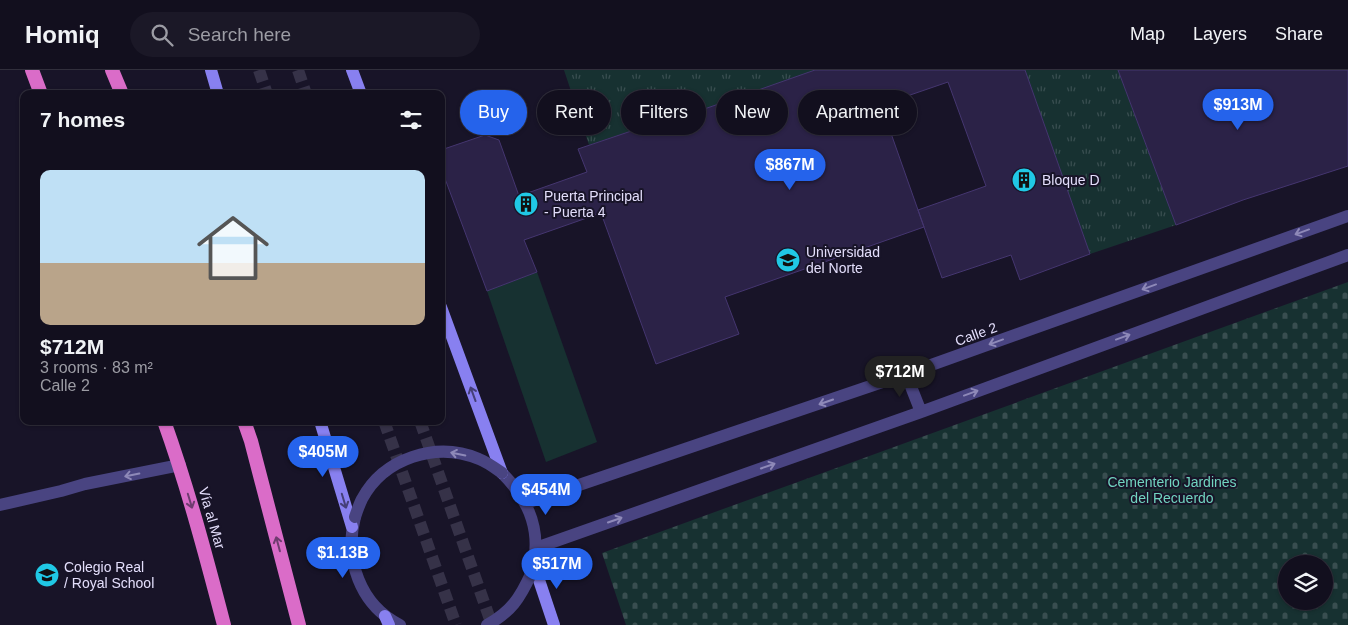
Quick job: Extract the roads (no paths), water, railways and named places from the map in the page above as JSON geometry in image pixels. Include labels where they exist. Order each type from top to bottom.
[{"type":"highway","points":[[32,70],[40,90]]},
{"type":"highway","points":[[112,70],[120,90]]},
{"type":"highway","name":"Vía al Mar","points":[[165,425],[180,465],[203,543],[224,625]]},
{"type":"highway","points":[[245,425],[299,625]]},
{"type":"main road","points":[[211,70],[217,90]]},
{"type":"main road","points":[[352,70],[360,90]]},
{"type":"main road","points":[[445,318],[502,473]]},
{"type":"main road","points":[[321,425],[354,522]]},
{"type":"main road","points":[[532,570],[554,625]]},
{"type":"street","name":"Calle 2","points":[[526,503],[906,374],[1348,216]]},
{"type":"street","points":[[536,548],[920,412],[1348,255]]},
{"type":"street","points":[[906,374],[920,412]]},
{"type":"street","points":[[391,622],[366,597],[355,573],[351,547],[354,522],[362,499],[378,477],[400,461],[426,453],[452,452],[479,459],[502,473],[514,485],[526,503],[532,517],[536,548],[532,570],[520,597],[500,618],[487,625]]},
{"type":"street","points":[[0,505],[85,484],[180,465]]},
{"type":"tunnel","points":[[259,70],[266,90]]},
{"type":"tunnel","points":[[298,70],[305,90]]},
{"type":"tunnel","points":[[385,425],[456,625]]},
{"type":"tunnel","points":[[421,425],[492,625]]},
{"type":"place","name":"Bloque D","points":[[1024,180]]},
{"type":"place","name":"Puerta Principal - Puerta 4","points":[[526,204]]},
{"type":"place","name":"Universidad del Norte","points":[[788,260]]},
{"type":"place","name":"Colegio Real / Royal School","points":[[47,575]]},
{"type":"park label","name":"Cementerio Jardines del Recuerdo","points":[[1172,490]]}]
